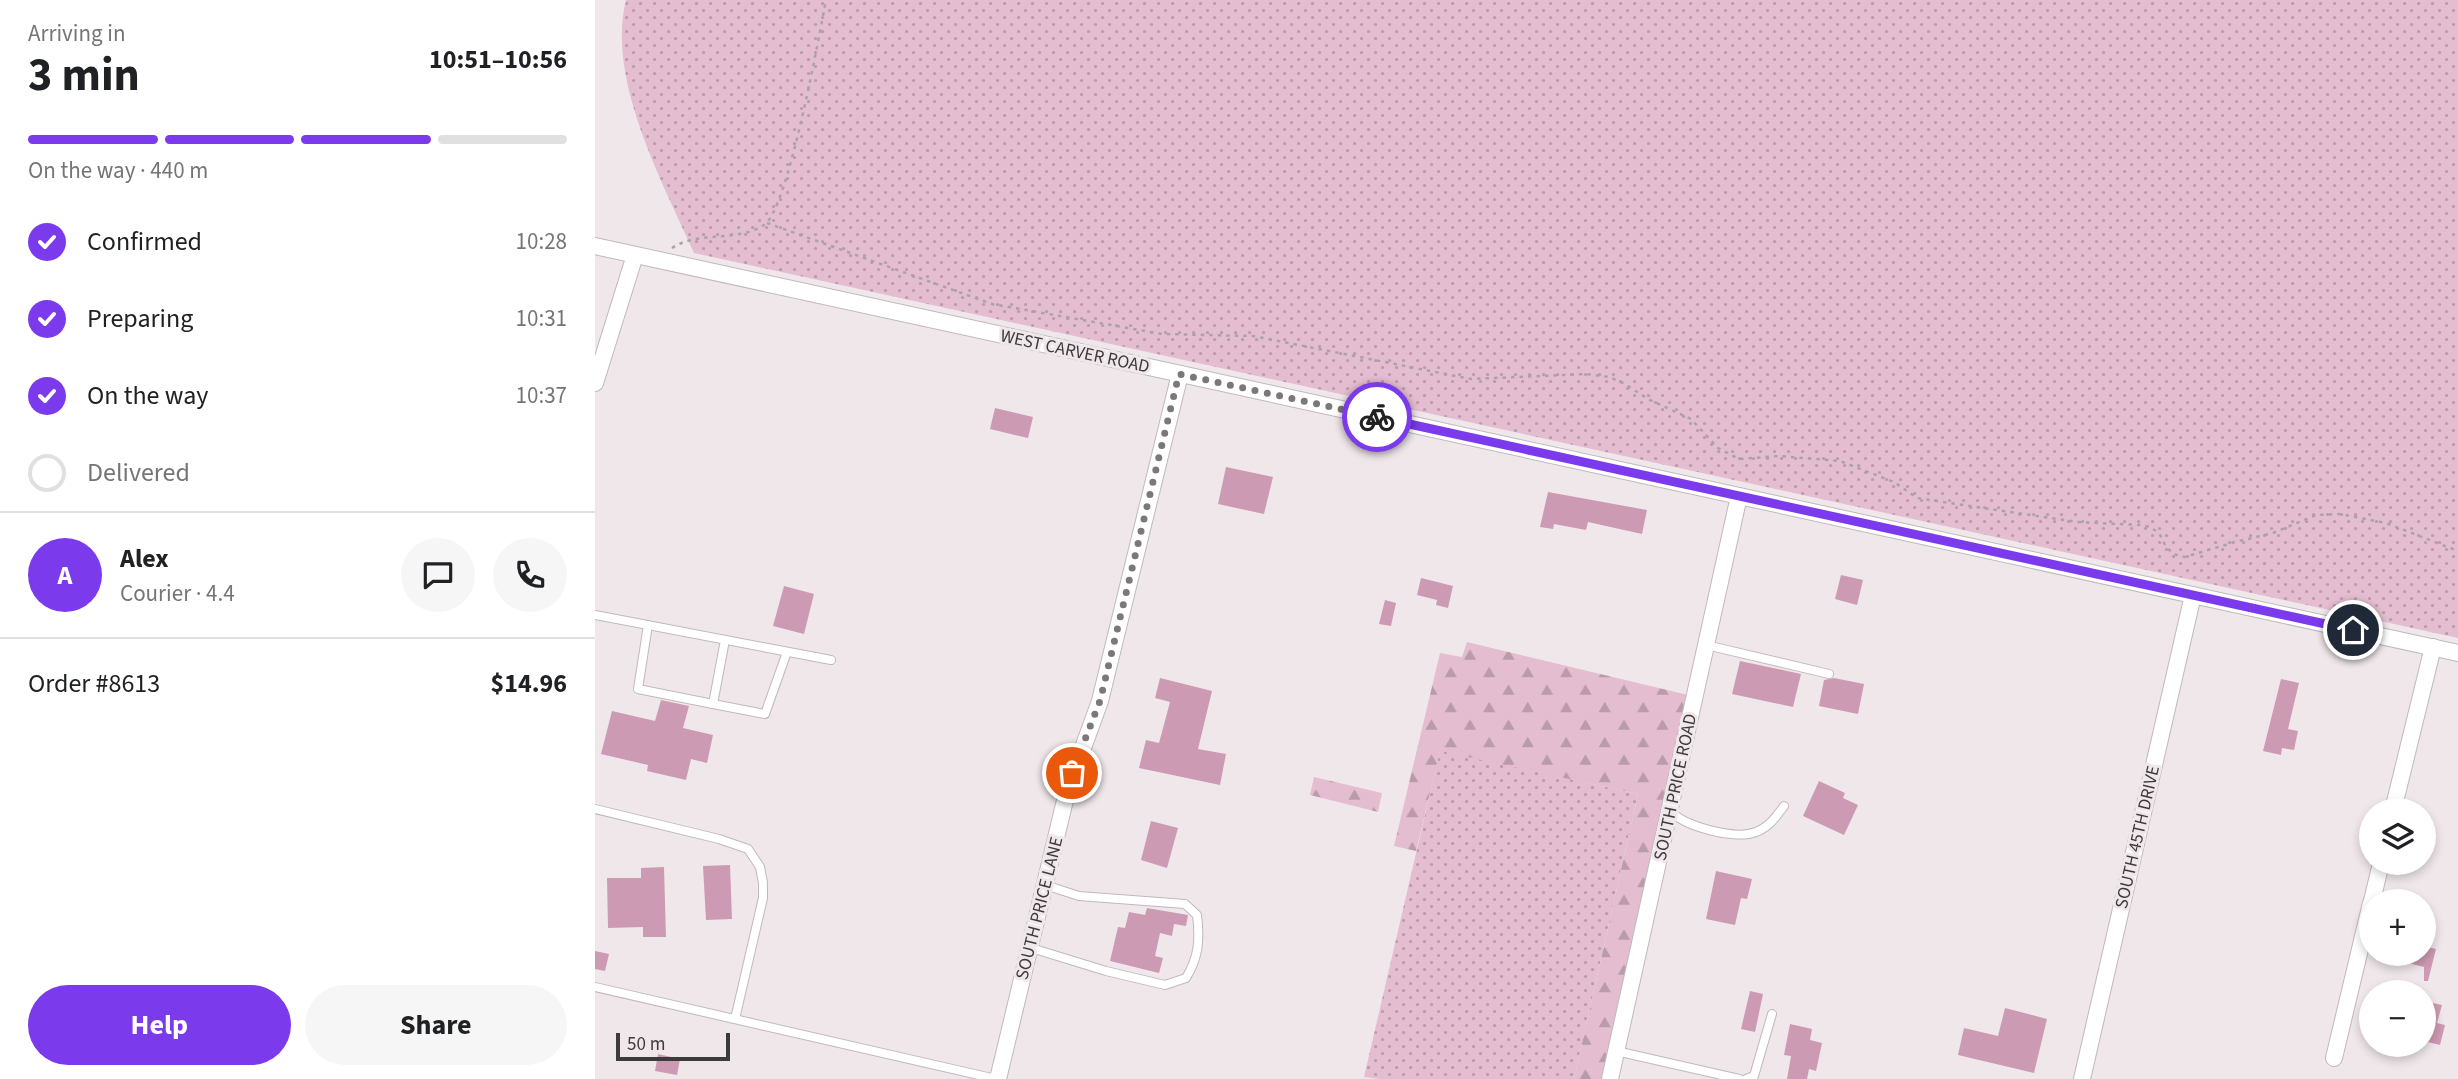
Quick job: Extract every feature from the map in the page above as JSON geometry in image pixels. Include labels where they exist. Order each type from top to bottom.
[{"type":"street","name":"WEST CARVER ROAD","points":[[595,246],[1177,385],[1739,496],[2458,653]]},
{"type":"street","points":[[595,383],[635,255]]},
{"type":"street","name":"SOUTH PRICE LANE","points":[[997,1079],[1072,773],[1100,701],[1177,385]]},
{"type":"street","name":"SOUTH PRICE ROAD","points":[[1610,1079],[1739,496]]},
{"type":"street","name":"SOUTH 45TH DRIVE","points":[[2082,1079],[2193,595]]},
{"type":"street","points":[[2396,798],[2433,647]]},
{"type":"street","points":[[2334,1058],[2359,955]]},
{"type":"lane","points":[[595,615],[831,660]]},
{"type":"lane","points":[[648,625],[638,689],[765,715],[787,652]]},
{"type":"lane","points":[[713,704],[725,640]]},
{"type":"lane","points":[[1706,645],[1829,674]]},
{"type":"lane","points":[[1669,810],[1678,819],[1691,825],[1733,834],[1755,833],[1771,823],[1784,806]]},
{"type":"lane","points":[[595,809],[719,839],[748,849],[755,857],[764,883],[763,898],[735,1019]]},
{"type":"lane","points":[[1028,947],[1106,971],[1165,985],[1186,978],[1195,964],[1200,939],[1198,915],[1185,904],[1079,896],[1045,885]]},
{"type":"lane","points":[[595,987],[997,1079]]},
{"type":"lane","points":[[1746,1079],[1754,1076],[1772,1014]]},
{"type":"lane","points":[[1616,1051],[1739,1079]]},
{"type":"path","points":[[655,259],[681,241],[747,234],[767,223],[793,159],[826,0]]},
{"type":"path","points":[[767,223],[992,304],[1162,334],[1254,336],[1471,379],[1585,374],[1609,377],[1650,401],[1691,419],[1718,448],[1739,459],[1779,456],[1840,461],[1894,482],[1917,498],[2077,522],[2151,527],[2159,533],[2173,554],[2185,557],[2273,533],[2316,514],[2340,514],[2386,523],[2458,551]]},
{"type":"green space","points":[[626,0],[2458,0],[2458,638],[694,253],[653,162],[630,96],[622,31]]},
{"type":"green space","points":[[1467,642],[1688,695],[1603,1079],[1574,1079],[1638,794],[1440,751],[1416,851],[1394,846],[1440,653],[1462,657]]},
{"type":"green space","points":[[1440,750],[1638,794],[1574,1079],[1364,1077]]},
{"type":"green space","points":[[1314,777],[1382,793],[1378,812],[1310,795]]},
{"type":"building","points":[[995,408],[1033,417],[1028,438],[990,429]]},
{"type":"building","points":[[1226,467],[1273,477],[1264,514],[1218,504]]},
{"type":"building","points":[[1548,492],[1647,510],[1642,534],[1588,522],[1586,530],[1554,524],[1553,529],[1540,527]]},
{"type":"building","points":[[1841,575],[1863,580],[1857,605],[1835,599]]},
{"type":"building","points":[[1421,578],[1453,586],[1448,608],[1436,605],[1437,600],[1417,595]]},
{"type":"building","points":[[784,586],[814,594],[804,634],[773,626]]},
{"type":"building","points":[[1385,600],[1396,603],[1391,626],[1379,624]]},
{"type":"building","points":[[1740,661],[1801,674],[1793,707],[1732,694]]},
{"type":"building","points":[[1160,678],[1212,691],[1198,749],[1226,754],[1220,785],[1139,768],[1146,740],[1159,743],[1170,702],[1155,698]]},
{"type":"building","points":[[1834,678],[1864,684],[1858,714],[1819,706],[1824,680]]},
{"type":"building","points":[[2281,679],[2299,683],[2288,729],[2298,731],[2294,750],[2282,748],[2281,755],[2263,751]]},
{"type":"building","points":[[661,700],[689,706],[683,728],[713,735],[707,763],[691,759],[686,780],[647,771],[648,765],[601,754],[612,711],[655,721]]},
{"type":"building","points":[[1819,781],[1845,793],[1843,798],[1858,805],[1844,835],[1803,816]]},
{"type":"building","points":[[1151,821],[1178,828],[1167,868],[1141,860]]},
{"type":"building","points":[[730,865],[732,919],[706,920],[703,866]]},
{"type":"building","points":[[664,867],[666,937],[643,937],[643,927],[608,928],[607,878],[641,878],[641,868]]},
{"type":"building","points":[[1716,871],[1752,879],[1747,899],[1741,898],[1735,925],[1706,919]]},
{"type":"building","points":[[1147,908],[1188,915],[1186,926],[1174,924],[1172,936],[1160,933],[1155,956],[1163,958],[1159,973],[1110,961],[1118,927],[1125,928],[1129,912],[1145,915]]},
{"type":"building","points":[[595,951],[609,954],[605,971],[595,969]]},
{"type":"building","points":[[2420,966],[2432,966],[2428,980],[2424,980],[2424,967]]},
{"type":"building","points":[[1750,991],[1763,994],[1755,1032],[1741,1029]]},
{"type":"building","points":[[2436,1004],[2442,1005],[2437,1023],[2445,1025],[2440,1045],[2436,1044]]},
{"type":"building","points":[[2005,1008],[2047,1019],[2034,1073],[1958,1055],[1964,1028],[1998,1036]]},
{"type":"building","points":[[1790,1024],[1812,1029],[1810,1040],[1822,1043],[1816,1071],[1809,1069],[1807,1079],[1787,1079],[1791,1056],[1784,1055]]},
{"type":"building","points":[[658,1054],[680,1059],[677,1075],[655,1071]]},
{"type":"way so far","points":[[1072,773],[1100,701],[1179,374],[1377,417]]},
{"type":"route","points":[[1377,417],[2353,630]]}]
